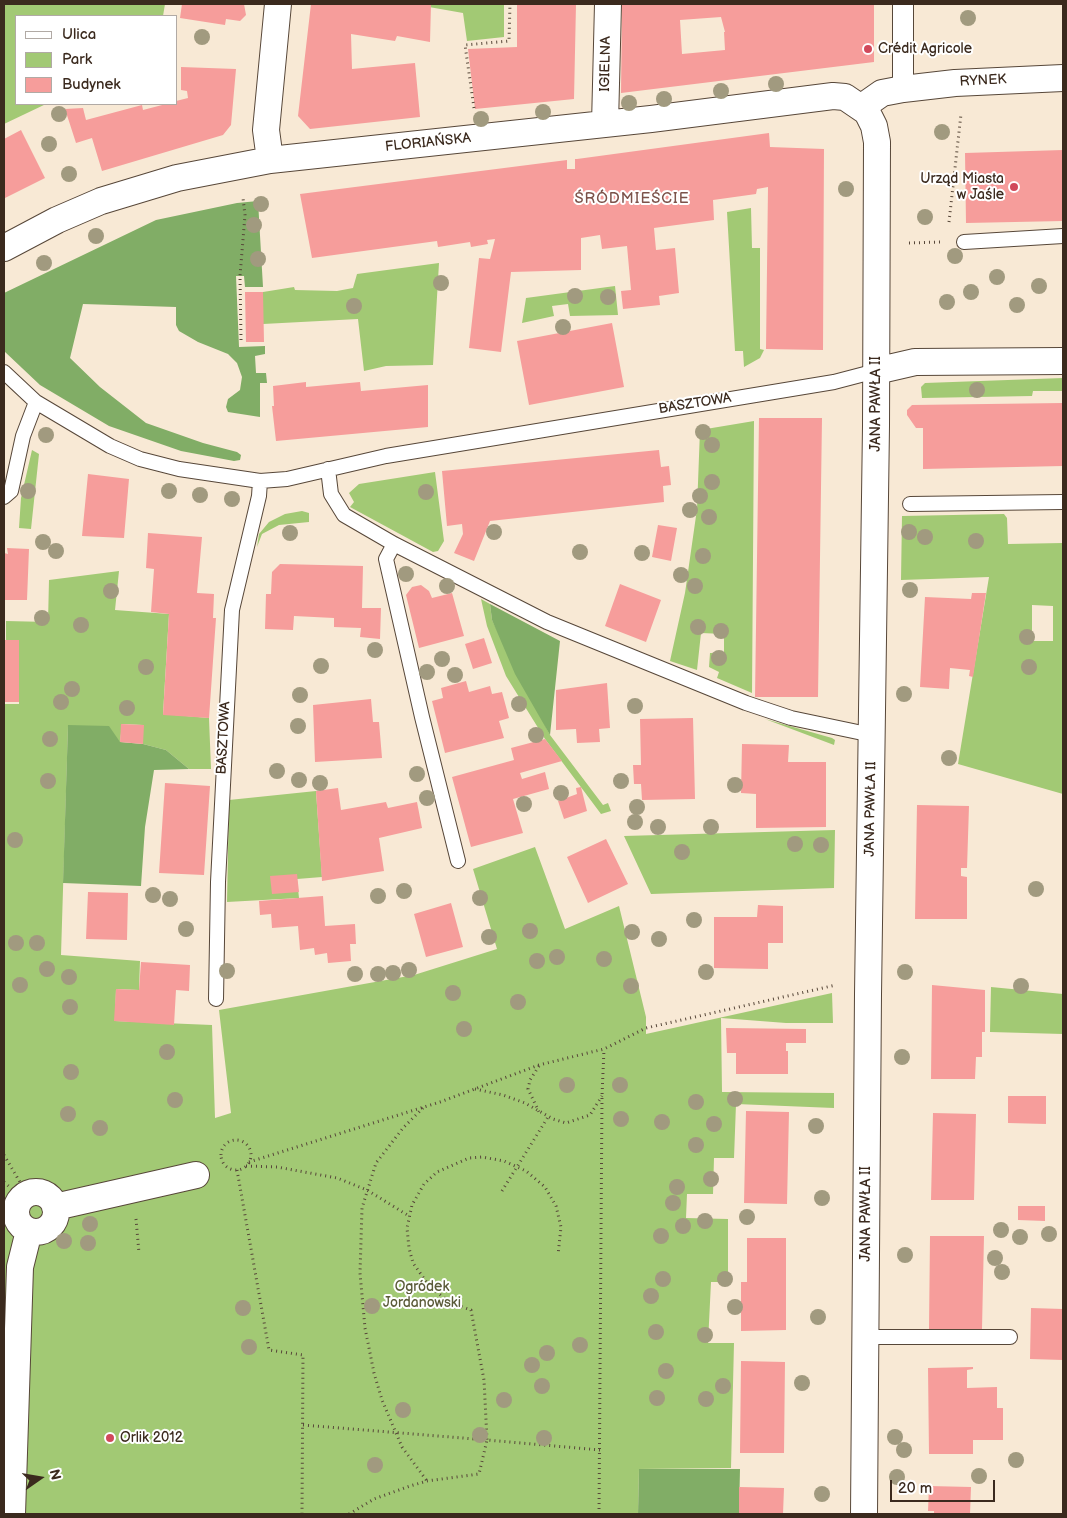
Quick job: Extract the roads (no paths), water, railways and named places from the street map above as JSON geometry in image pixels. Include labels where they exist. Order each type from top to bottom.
[{"type":"street","points":[[270,160],[266,130],[278,4]]},
{"type":"street","name":"IGIELNA","points":[[605,124],[608,4]]},
{"type":"street","points":[[903,4],[903,89]]},
{"type":"street","name":"RYNEK","points":[[862,108],[882,93],[903,89],[955,83],[1063,78]]},
{"type":"street","name":"FLORIAŃSKA","points":[[4,248],[58,220],[102,201],[177,178],[270,160],[605,124],[833,96],[845,97],[862,108]]},
{"type":"street","name":"JANA PAWŁA II","points":[[862,108],[867,112],[874,126],[877,142],[864,1514]]},
{"type":"street","name":"BASZTOWA","points":[[876,371],[915,362],[1063,360]]},
{"type":"street","points":[[55,1207],[196,1175]]},
{"type":"street","points":[[18,1191],[47,1196],[55,1207],[55,1220],[47,1229],[35,1232],[29,1231],[19,1223],[16,1217],[18,1191]]},
{"type":"street","points":[[12,1514],[20,1267],[29,1231]]},
{"type":"lane","points":[[964,242],[1063,236]]},
{"type":"lane","name":"BASZTOWA","points":[[4,372],[36,402],[110,446],[140,459],[180,469],[260,481],[287,478],[395,454],[834,382],[876,371]]},
{"type":"lane","points":[[4,497],[11,491],[23,436],[36,402]]},
{"type":"lane","points":[[328,469],[330,494],[344,515],[394,544],[584,639],[791,718],[872,735]]},
{"type":"lane","name":"BASZTOWA","points":[[216,999],[219,863],[232,610],[259,496],[260,481]]},
{"type":"lane","points":[[910,504],[1063,502]]},
{"type":"lane","points":[[394,544],[386,559],[422,717],[458,861]]},
{"type":"lane","points":[[865,1337],[1010,1337]]},
{"type":"place","name":"Crédit Agricole","points":[[868,49]]},
{"type":"place","name":"Urząd Miasta w Jaśle","points":[[1014,187]]},
{"type":"place","name":"Orlik 2012","points":[[110,1438]]},
{"type":"district","name":"ŚRÓDMIEŚCIE","points":[[632,199]]},
{"type":"park label","name":"Ogródek Jordanowski","points":[[422,1295]]}]
